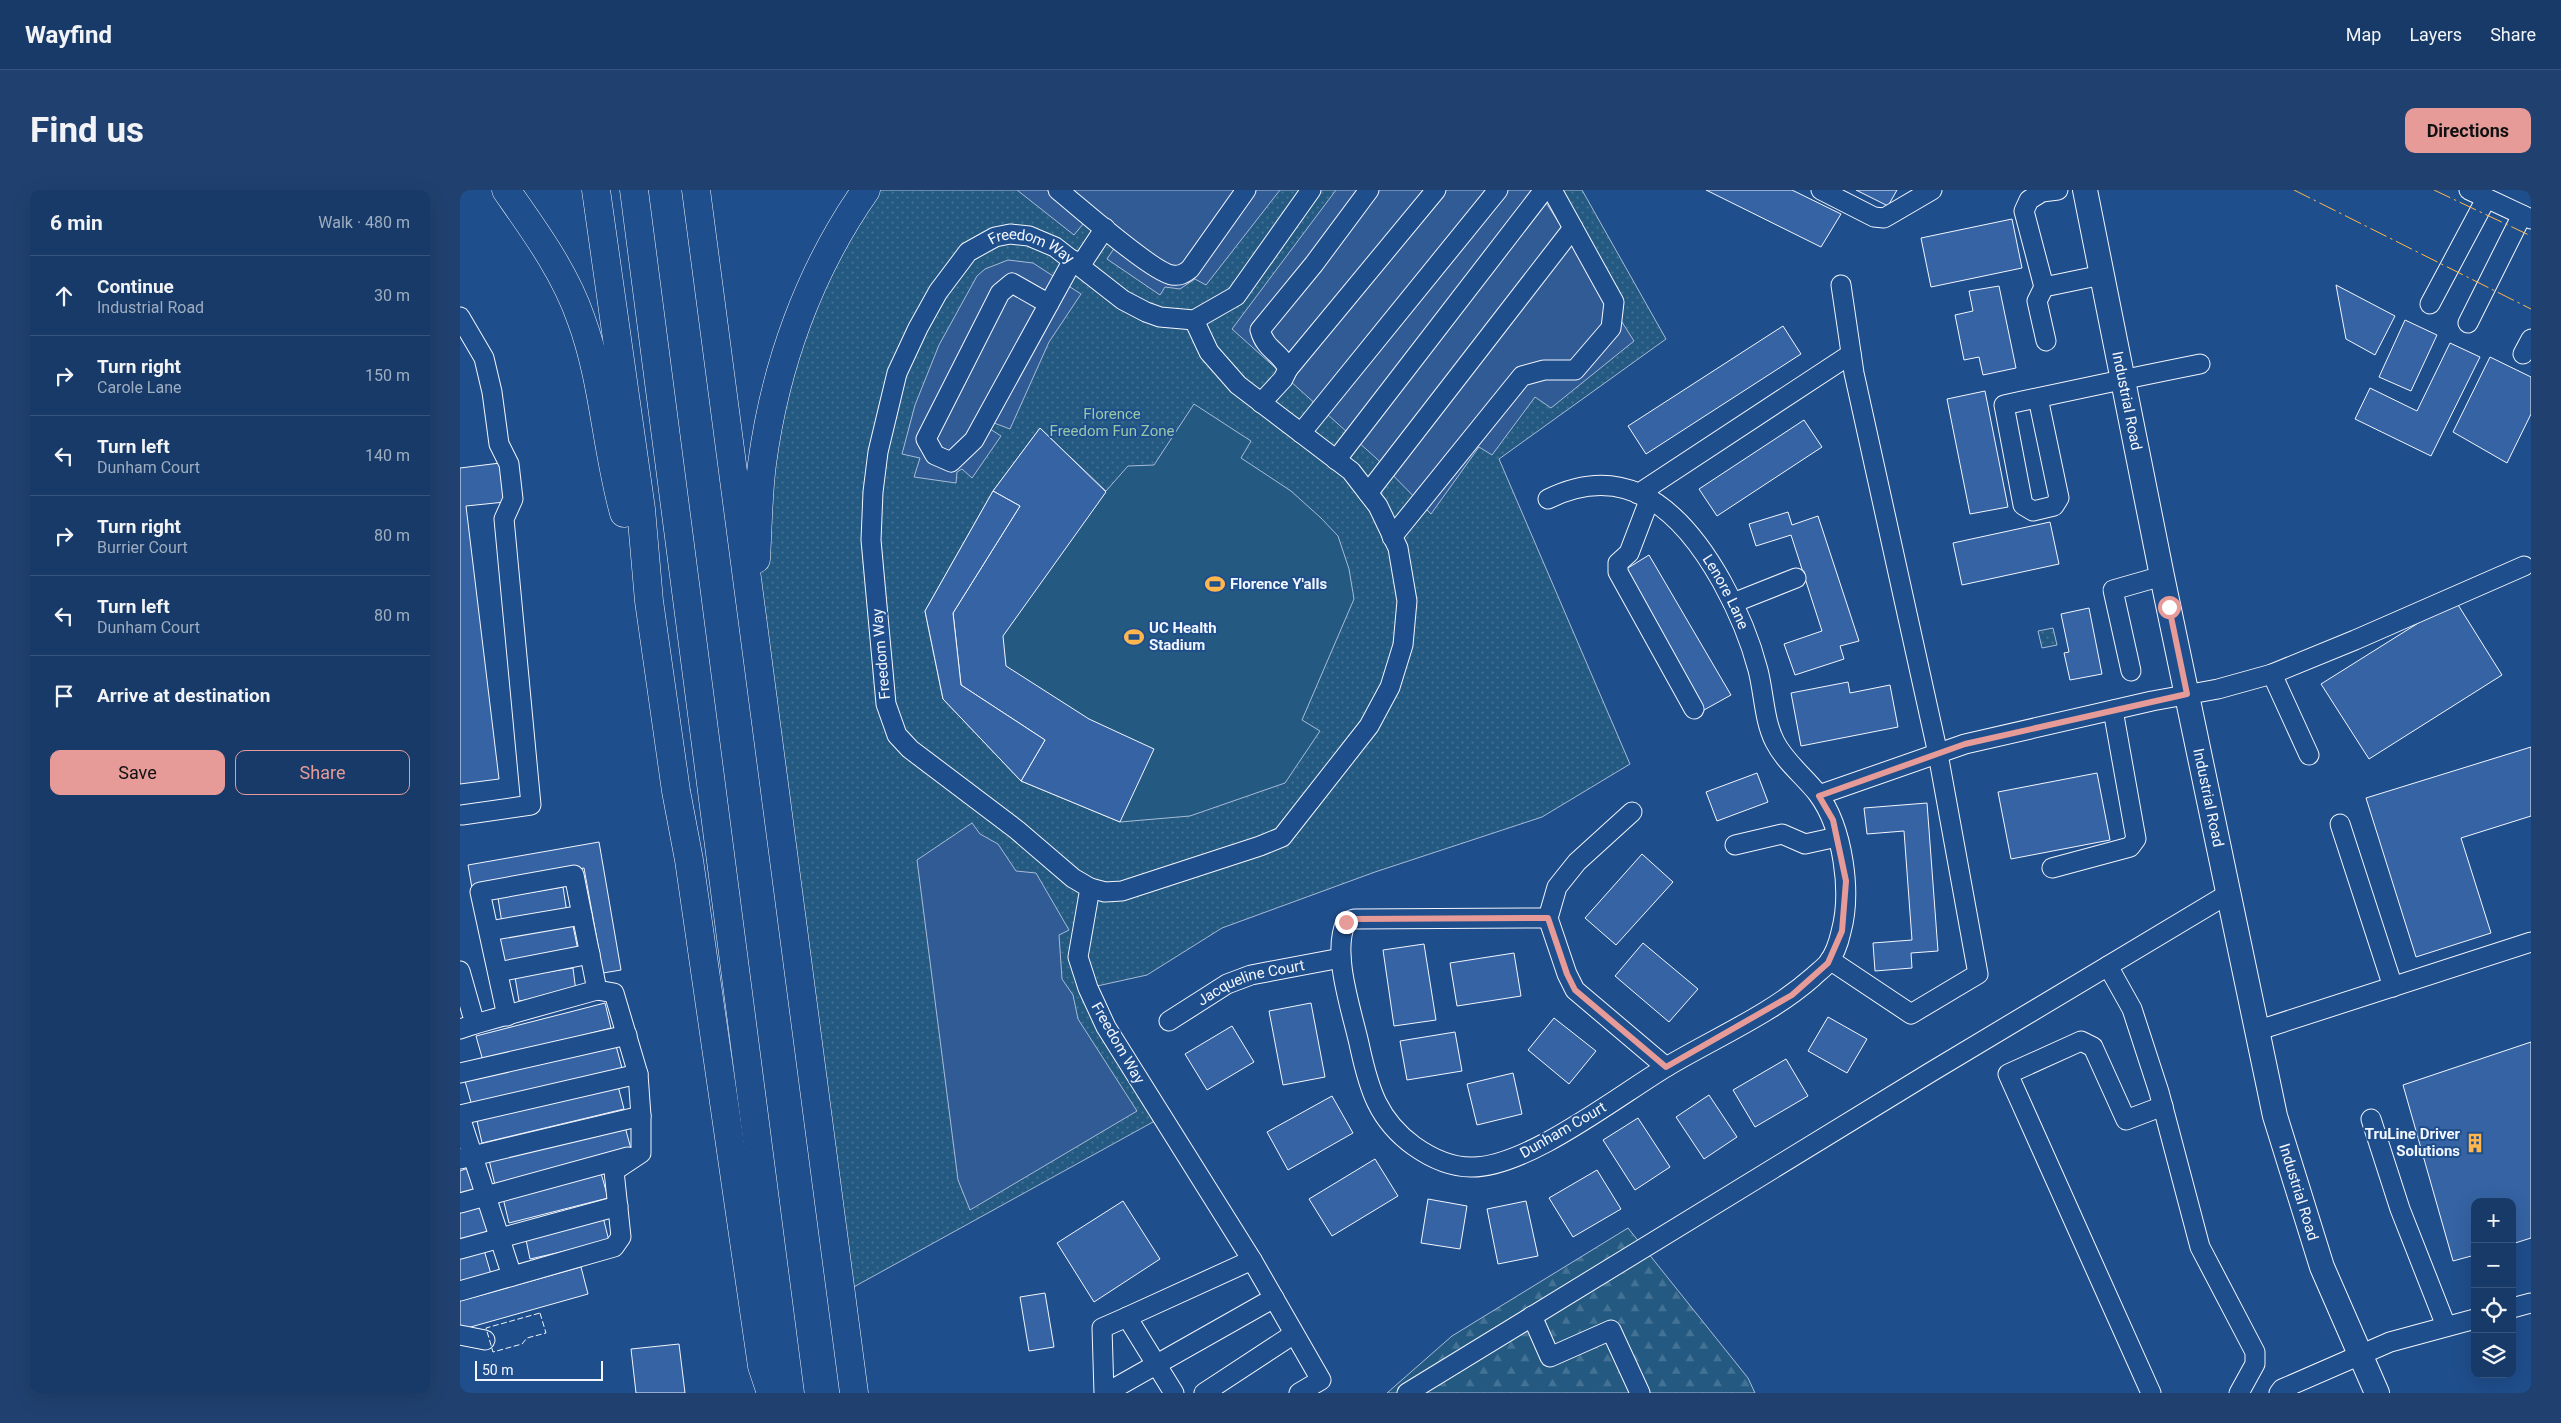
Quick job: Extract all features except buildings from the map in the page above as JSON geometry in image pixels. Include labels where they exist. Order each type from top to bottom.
[{"type":"highway","points":[[506,190],[542,241],[581,318],[600,386],[623,509],[648,601]]},
{"type":"highway","points":[[596,190],[641,509],[648,601],[676,791],[690,870],[762,1366],[771,1393]]},
{"type":"highway","points":[[634,190],[790,1393]]},
{"type":"highway","points":[[696,190],[854,1393]]},
{"type":"highway","points":[[752,622],[762,465],[783,361],[797,320],[822,262],[866,190]]},
{"type":"main road","name":"Industrial Road","points":[[2085,190],[2162,576],[2274,1116],[2319,1258],[2377,1393]]},
{"type":"street","points":[[1058,190],[1160,270],[1171,275],[1182,275],[1190,269],[1246,190]]},
{"type":"street","points":[[1090,888],[1105,892],[1122,890],[1260,846],[1282,836],[1369,726],[1390,687],[1403,645],[1406,601],[1398,548],[1378,506],[1351,471],[1238,385],[1209,352],[1194,320],[1236,296],[1311,190]]},
{"type":"street","points":[[1288,369],[1284,360],[1264,343],[1260,330],[1314,264],[1369,190]]},
{"type":"street","points":[[1261,403],[1283,379],[1288,369],[1436,190]]},
{"type":"street","points":[[1302,434],[1498,190]]},
{"type":"street","points":[[1336,460],[1544,190]]},
{"type":"street","points":[[1392,537],[1522,376],[1544,370],[1575,370],[1612,328],[1614,302],[1552,190]]},
{"type":"street","points":[[1821,190],[1874,216],[1884,218],[1932,190]]},
{"type":"street","points":[[2046,341],[2037,301],[2044,287],[2024,211],[2029,200],[2042,192],[2058,190]]},
{"type":"street","points":[[2468,323],[2527,217],[2469,190]]},
{"type":"street","points":[[2430,304],[2486,199]]},
{"type":"street","points":[[1049,304],[1012,283],[1000,293],[926,439],[935,455],[951,462],[974,440],[1049,304],[1077,263],[1105,228]]},
{"type":"street","points":[[1368,493],[1573,228]]},
{"type":"street","name":"Freedom Way","points":[[1194,320],[1160,317],[1123,300],[1077,263],[1044,240],[1010,234],[984,242],[968,252],[926,314],[897,373],[878,452],[871,540],[886,704],[897,735],[910,749],[1017,830],[1073,878],[1090,888],[1078,957],[1088,988],[1106,1028],[1252,1260],[1321,1380],[1298,1393]]},
{"type":"street","points":[[2044,287],[2102,275]]},
{"type":"street","points":[[1830,960],[1911,1014],[1978,974],[1938,754],[1851,354],[1841,284]]},
{"type":"street","points":[[460,317],[473,336],[484,358],[492,392],[499,444],[509,464],[513,499],[504,519],[531,805],[462,815]]},
{"type":"street","points":[[1694,710],[1618,572],[1618,563],[1629,553],[1644,496],[1851,354]]},
{"type":"street","points":[[2038,398],[2059,498],[2054,506],[2033,512],[2023,504],[2004,405],[2200,364]]},
{"type":"street","name":"Lenore Lane","points":[[1548,499],[1562,492],[1586,486],[1610,487],[1644,496],[1670,512],[1698,543],[1733,603],[1757,667],[1774,741],[1819,796]]},
{"type":"street","points":[[1819,796],[1965,744],[2113,710],[2218,689],[2272,674],[2524,566]]},
{"type":"street","points":[[2131,671],[2113,590],[2162,576]]},
{"type":"street","points":[[1733,603],[1796,578]]},
{"type":"street","points":[[2272,674],[2309,755]]},
{"type":"street","points":[[2052,868],[2130,848],[2136,839],[2113,710]]},
{"type":"street","name":"Dunham Court","points":[[1548,918],[1354,919],[1346,922],[1342,932],[1341,958],[1366,1077],[1374,1101],[1390,1123],[1407,1141],[1426,1154],[1447,1163],[1469,1167],[1489,1166],[1512,1159],[1547,1142],[1666,1067],[1792,995],[1830,960],[1842,931],[1846,881],[1833,820],[1819,796]]},
{"type":"street","points":[[1632,812],[1577,862],[1557,886],[1548,918],[1567,974],[1575,990],[1666,1067]]},
{"type":"street","points":[[2340,824],[2393,987]]},
{"type":"street","points":[[1735,844],[1782,834],[1805,844],[1837,837]]},
{"type":"street","points":[[507,1016],[480,892],[574,875],[597,990]]},
{"type":"street","points":[[1408,1393],[2228,894]]},
{"type":"street","points":[[489,931],[582,915]]},
{"type":"street","points":[[2256,1031],[2531,942]]},
{"type":"street","points":[[498,972],[590,954]]},
{"type":"street","name":"Jacqueline Court","points":[[1169,1021],[1221,988],[1250,975],[1341,958]]},
{"type":"street","points":[[2108,966],[2132,1009],[2163,1106],[2200,1247],[2255,1352],[2255,1364],[2239,1393]]},
{"type":"street","points":[[460,971],[468,1027],[597,990],[614,992],[638,1074],[641,1154]]},
{"type":"street","points":[[460,1073],[627,1035]]},
{"type":"street","points":[[2151,1393],[2008,1074],[2081,1041],[2093,1047],[2126,1120],[2163,1106]]},
{"type":"street","points":[[512,1276],[487,1194],[466,1157],[460,1116],[638,1074]]},
{"type":"street","points":[[466,1157],[641,1116]]},
{"type":"street","points":[[2371,1118],[2400,1209],[2446,1326]]},
{"type":"street","points":[[460,1203],[487,1194],[641,1154]]},
{"type":"street","points":[[460,1291],[614,1247],[621,1237],[614,1171],[641,1154]]},
{"type":"street","points":[[460,1249],[618,1206]]},
{"type":"street","points":[[1252,1260],[1102,1328],[1105,1393],[1274,1298]]},
{"type":"street","points":[[2516,1307],[2531,1302]]},
{"type":"street","points":[[1532,1316],[1550,1357],[1611,1330],[1640,1393]]},
{"type":"street","points":[[1127,1317],[1174,1393]]},
{"type":"street","points":[[2279,1393],[2282,1389],[2390,1342],[2471,1320]]},
{"type":"street","points":[[1204,1393],[1294,1334]]},
{"type":"street","points":[[460,1335],[485,1340]]},
{"type":"green space","name":"UC Health Stadium","points":[[866,190],[1582,190],[1666,339],[1499,459],[1630,764],[1542,817],[1375,872],[1222,928],[1147,975],[1088,988],[1162,1117],[841,1294],[752,622],[769,423]]},
{"type":"green space","name":"UC Health Stadium","points":[[1194,404],[1251,441],[1241,458],[1291,491],[1338,536],[1349,569],[1354,599],[1302,720],[1320,731],[1285,783],[1190,816],[1120,822],[1021,781],[943,699],[925,611],[993,491],[1040,428],[1106,491],[1128,466],[1154,465]]},
{"type":"green space","points":[[2053,628],[2057,645],[2042,648],[2038,631]]},
{"type":"green space","points":[[1628,1228],[1748,1378],[1755,1393],[1387,1393],[1452,1336]]},
{"type":"shaded area","points":[[1017,190],[1280,190],[1206,285],[1195,279],[1180,289],[1165,287],[1160,295],[1107,259],[1115,247],[1083,224],[1074,235]]},
{"type":"shaded area","points":[[1336,190],[1538,190],[1634,341],[1551,408],[1535,397],[1492,455],[1479,447],[1431,514],[1376,458],[1232,329]]},
{"type":"shaded area","points":[[1008,260],[1033,263],[1081,294],[1049,342],[1010,429],[994,423],[990,429],[1001,436],[972,478],[962,469],[957,472],[956,483],[914,477],[920,458],[902,454],[915,405],[939,345],[977,276],[985,269]]},
{"type":"shaded area","points":[[972,823],[980,834],[998,844],[1016,871],[1036,873],[1069,930],[1059,935],[1062,979],[1073,995],[1078,1019],[1137,1111],[970,1210],[958,1180],[917,860]]},
{"type":"fence","points":[[540,1313],[546,1333],[527,1338],[522,1344],[493,1352],[486,1328],[540,1313]]},
{"type":"power","points":[[2294,190],[2531,309]]},
{"type":"power","points":[[2434,190],[2531,236]]},
{"type":"place","name":"Florence Y'alls","points":[[1215,584]]},
{"type":"place","name":"UC Health Stadium","points":[[1134,637]]},
{"type":"place","name":"TruLine Driver Solutions","points":[[2475,1143]]},
{"type":"route","points":[[1346,922],[1354,919],[1548,918],[1567,974],[1575,990],[1666,1067],[1792,995],[1828,963],[1842,931],[1846,881],[1833,820],[1819,796],[1965,744],[2187,694],[2169,607]]},
{"type":"park label","name":"Florence Freedom Fun Zone","points":[[1112,422]]}]
